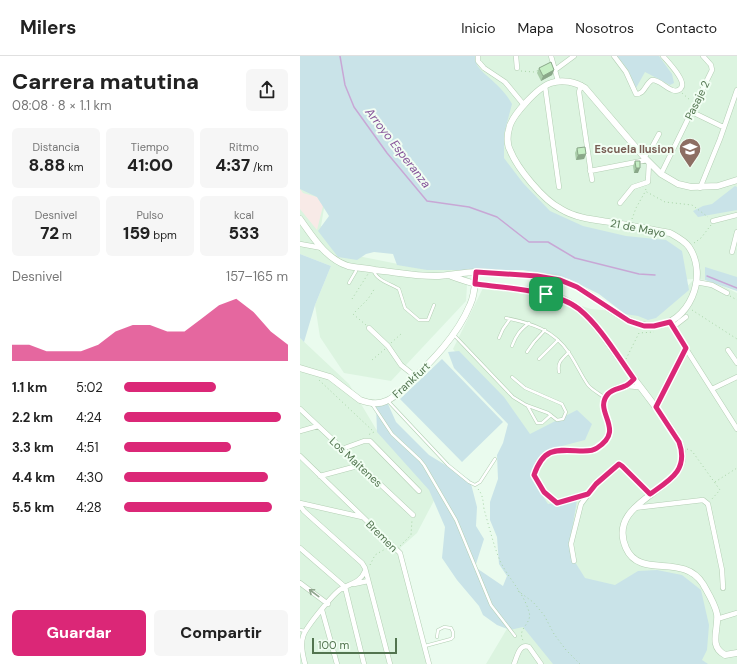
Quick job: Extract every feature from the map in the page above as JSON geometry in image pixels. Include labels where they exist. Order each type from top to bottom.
[{"type":"street","points":[[478,56],[478,61],[484,68],[505,82],[524,105]]},
{"type":"street","points":[[516,56],[517,68]]},
{"type":"street","points":[[552,56],[558,81],[581,85],[585,88],[647,160],[661,174],[678,184],[700,188],[718,186],[737,180]]},
{"type":"street","points":[[555,70],[574,56]]},
{"type":"street","points":[[614,56],[626,72],[636,94],[642,93],[649,82],[655,80],[669,89],[679,90],[682,87],[680,77],[663,56]]},
{"type":"street","name":"Pasaje 2","points":[[661,174],[712,70],[711,65],[703,56]]},
{"type":"street","name":"21 de Mayo","points":[[558,81],[545,86],[524,105],[511,123],[508,129],[509,149],[520,168],[533,184],[560,209],[588,219],[670,233],[680,238],[689,247],[696,261],[696,282],[692,298],[688,305],[671,325]]},
{"type":"street","points":[[581,85],[579,92],[592,180]]},
{"type":"street","points":[[545,86],[559,187]]},
{"type":"street","points":[[700,188],[737,90]]},
{"type":"street","points":[[692,112],[723,127]]},
{"type":"street","points":[[620,203],[633,187],[648,182],[647,160],[659,134]]},
{"type":"street","points":[[590,170],[647,160]]},
{"type":"street","points":[[713,221],[737,215]]},
{"type":"street","points":[[300,219],[322,248],[335,260],[348,266],[407,275],[448,276],[476,272],[537,276],[560,280],[577,287],[629,321],[644,326],[671,325],[686,317]]},
{"type":"street","points":[[732,252],[737,232]]},
{"type":"street","points":[[300,244],[322,248]]},
{"type":"street","name":"Frankfurt","points":[[371,403],[382,403],[393,398],[432,360],[453,334],[470,306],[476,272]]},
{"type":"street","points":[[448,276],[475,284],[546,294],[559,298],[570,303],[585,314],[603,336],[656,407],[681,447],[682,462],[675,474],[634,508],[627,518],[623,538],[626,548],[636,561],[647,565],[678,567],[689,570],[695,574],[707,590],[715,609],[717,619],[715,639],[718,649],[725,655],[737,653]]},
{"type":"street","points":[[696,282],[712,285],[727,293]]},
{"type":"street","points":[[671,325],[737,429]]},
{"type":"street","points":[[370,328],[388,346],[401,365],[416,377]]},
{"type":"street","points":[[728,350],[737,363]]},
{"type":"street","points":[[300,368],[330,377],[360,400],[371,403]]},
{"type":"street","points":[[712,389],[737,377]]},
{"type":"street","points":[[534,475],[538,463],[546,455],[556,450],[592,451],[601,445],[609,435],[610,430],[610,423],[603,407],[606,398],[613,390],[625,386],[634,379]]},
{"type":"street","points":[[625,386],[640,387]]},
{"type":"street","name":"Los Maitenes","points":[[300,409],[413,515]]},
{"type":"street","points":[[300,431],[318,426]]},
{"type":"street","points":[[342,449],[368,441],[372,443],[419,490]]},
{"type":"street","points":[[300,456],[364,517]]},
{"type":"street","points":[[574,561],[571,544],[581,504],[596,484],[619,464],[650,494]]},
{"type":"street","points":[[320,476],[361,465]]},
{"type":"street","points":[[634,508],[703,500],[708,504],[722,570],[723,588]]},
{"type":"street","name":"Bremen","points":[[300,503],[364,517],[400,553],[429,664]]},
{"type":"street","points":[[300,506],[362,564],[390,664]]},
{"type":"street","points":[[300,548],[345,587],[364,664]]},
{"type":"street","points":[[351,585],[358,581],[365,571]]},
{"type":"street","points":[[306,664],[302,655],[302,631],[328,604],[338,591],[351,585],[368,581]]},
{"type":"street","points":[[300,583],[328,604]]},
{"type":"street","points":[[322,610],[337,664]]},
{"type":"street","points":[[717,619],[737,613]]},
{"type":"street","points":[[514,664],[523,646],[530,647],[541,664]]},
{"type":"lane","points":[[348,266],[354,274]]},
{"type":"lane","points":[[373,269],[378,277],[399,289],[404,306],[420,321],[428,320],[434,305]]},
{"type":"lane","points":[[349,283],[356,271]]},
{"type":"lane","points":[[506,318],[529,323],[545,330],[558,340],[569,352],[588,385],[606,398]]},
{"type":"lane","points":[[499,338],[503,329],[511,319]]},
{"type":"lane","points":[[512,346],[515,337],[529,323]]},
{"type":"lane","points":[[527,352],[545,330]]},
{"type":"lane","points":[[453,334],[513,397],[526,405],[551,415],[557,420],[562,419],[566,412],[562,404],[525,388],[512,377]]},
{"type":"lane","points":[[539,359],[558,340]]},
{"type":"lane","points":[[559,372],[559,362],[569,352]]},
{"type":"lane","points":[[388,401],[448,465],[469,482],[475,485],[480,482],[496,459]]},
{"type":"lane","points":[[371,403],[392,434],[420,460],[424,466],[456,520],[491,605],[515,636]]},
{"type":"lane","points":[[526,405],[537,423],[542,423],[551,415]]},
{"type":"lane","points":[[424,646],[451,639],[453,637],[453,632],[450,628],[444,627],[438,630],[437,636]]},
{"type":"path","points":[[517,68],[522,72],[534,72],[541,69]]},
{"type":"path","points":[[679,90],[695,105]]},
{"type":"path","points":[[678,140],[697,150]]},
{"type":"path","points":[[629,226],[648,182]]},
{"type":"path","points":[[645,191],[665,202],[692,205],[713,221],[701,238],[689,247]]},
{"type":"path","points":[[352,299],[373,269]]},
{"type":"path","points":[[370,328],[353,314],[368,299],[375,288]]},
{"type":"path","points":[[727,293],[737,300]]},
{"type":"path","points":[[691,309],[737,339]]},
{"type":"path","points":[[624,365],[639,333],[652,333],[659,330]]},
{"type":"path","points":[[656,407],[686,348]]},
{"type":"path","points":[[312,371],[320,382],[374,432],[368,435],[368,441]]},
{"type":"path","points":[[681,447],[692,451],[720,490],[708,504]]},
{"type":"path","points":[[715,483],[737,468]]},
{"type":"path","points":[[534,475],[544,492],[557,503],[588,494]]},
{"type":"path","points":[[475,485],[483,499],[484,508],[497,554],[503,569],[518,590],[529,611],[529,622],[522,629],[522,640],[526,646]]},
{"type":"path","points":[[365,571],[375,555],[383,549],[395,548],[411,535],[413,515]]},
{"type":"path","points":[[518,590],[533,602],[544,615],[554,634],[566,650],[580,664]]},
{"type":"shaded area","points":[[300,56],[475,56],[475,60],[482,72],[503,91],[512,104],[504,134],[504,158],[523,183],[550,211],[583,226],[626,236],[666,240],[682,251],[689,290],[656,318],[648,320],[638,316],[625,314],[599,294],[569,279],[523,270],[427,270],[397,265],[393,254],[374,252],[366,254],[357,260],[338,257],[318,231],[329,216],[317,197],[300,189]]},
{"type":"shaded area","points":[[471,56],[737,56],[737,280],[678,280],[554,221],[501,161]]},
{"type":"shaded area","points":[[617,56],[659,56],[672,74],[674,83],[670,85],[645,72],[636,88],[628,70]]},
{"type":"shaded area","points":[[300,181],[325,202],[321,226],[343,253],[403,265],[468,269],[466,301],[391,381],[344,373],[320,337],[315,305],[331,266],[300,254]]},
{"type":"shaded area","points":[[735,186],[737,187],[737,210],[698,217],[693,211],[703,206],[712,204]]},
{"type":"shaded area","points":[[300,189],[303,193],[317,197],[323,206],[317,230],[300,209]]},
{"type":"shaded area","points":[[300,254],[331,266],[315,305],[304,342],[300,338]]},
{"type":"shaded area","points":[[705,267],[737,277],[737,291],[705,280]]},
{"type":"shaded area","points":[[693,280],[717,283],[737,293],[737,664],[703,664],[616,588],[583,580],[547,507],[533,487],[530,438],[453,349],[483,288],[560,299],[591,309],[658,315],[678,297]]},
{"type":"shaded area","points":[[300,338],[349,384],[376,429],[439,491],[417,533],[400,548],[429,664],[300,664]]},
{"type":"shaded area","points":[[459,351],[504,397],[530,434],[577,410],[592,424],[585,440],[554,448],[536,468],[536,486],[548,504],[577,500],[570,542],[575,562],[585,578],[615,585],[638,571],[657,570],[682,575],[701,590],[709,625],[707,650],[702,660],[708,664],[553,664],[523,627],[510,630],[497,625],[483,615],[479,606],[457,580],[442,558],[445,527],[429,490],[377,432],[376,404],[388,404],[396,422],[429,455],[470,480],[477,507],[476,526],[484,539],[475,567],[503,586],[507,576],[499,564],[497,537],[490,520],[490,502],[498,479],[497,455],[503,443],[508,424],[454,368],[448,352]]},
{"type":"shaded area","points":[[442,359],[503,422],[462,462],[400,399]]},
{"type":"shaded area","points":[[524,624],[557,664],[486,664],[508,627]]},
{"type":"building","points":[[551,62],[554,70],[543,76],[539,68]]},
{"type":"building","points":[[585,147],[586,154],[578,155],[577,148]]},
{"type":"building","points":[[635,161],[640,161],[640,168],[636,168]]},
{"type":"waterway","name":"Arroyo Esperanza","points":[[340,56],[345,85],[354,107],[387,153],[427,201],[469,207],[497,217],[529,242],[548,242],[575,258],[639,274],[655,275]]},
{"type":"waterway","points":[[707,276],[737,288]]},
{"type":"place","name":"Escuela Ilusion","points":[[690,168]]},
{"type":"route","points":[[476,272],[537,276],[560,280],[577,287],[629,321],[644,326],[654,326],[670,322],[686,348],[656,407],[679,442],[682,452],[682,462],[675,474],[650,494],[619,464],[616,465],[596,484],[588,494],[557,503],[544,492],[534,475],[538,463],[546,455],[556,450],[592,451],[597,449],[609,435],[610,423],[603,407],[608,394],[613,390],[625,386],[634,379],[585,314],[570,303],[546,294],[475,284],[476,272]]}]
